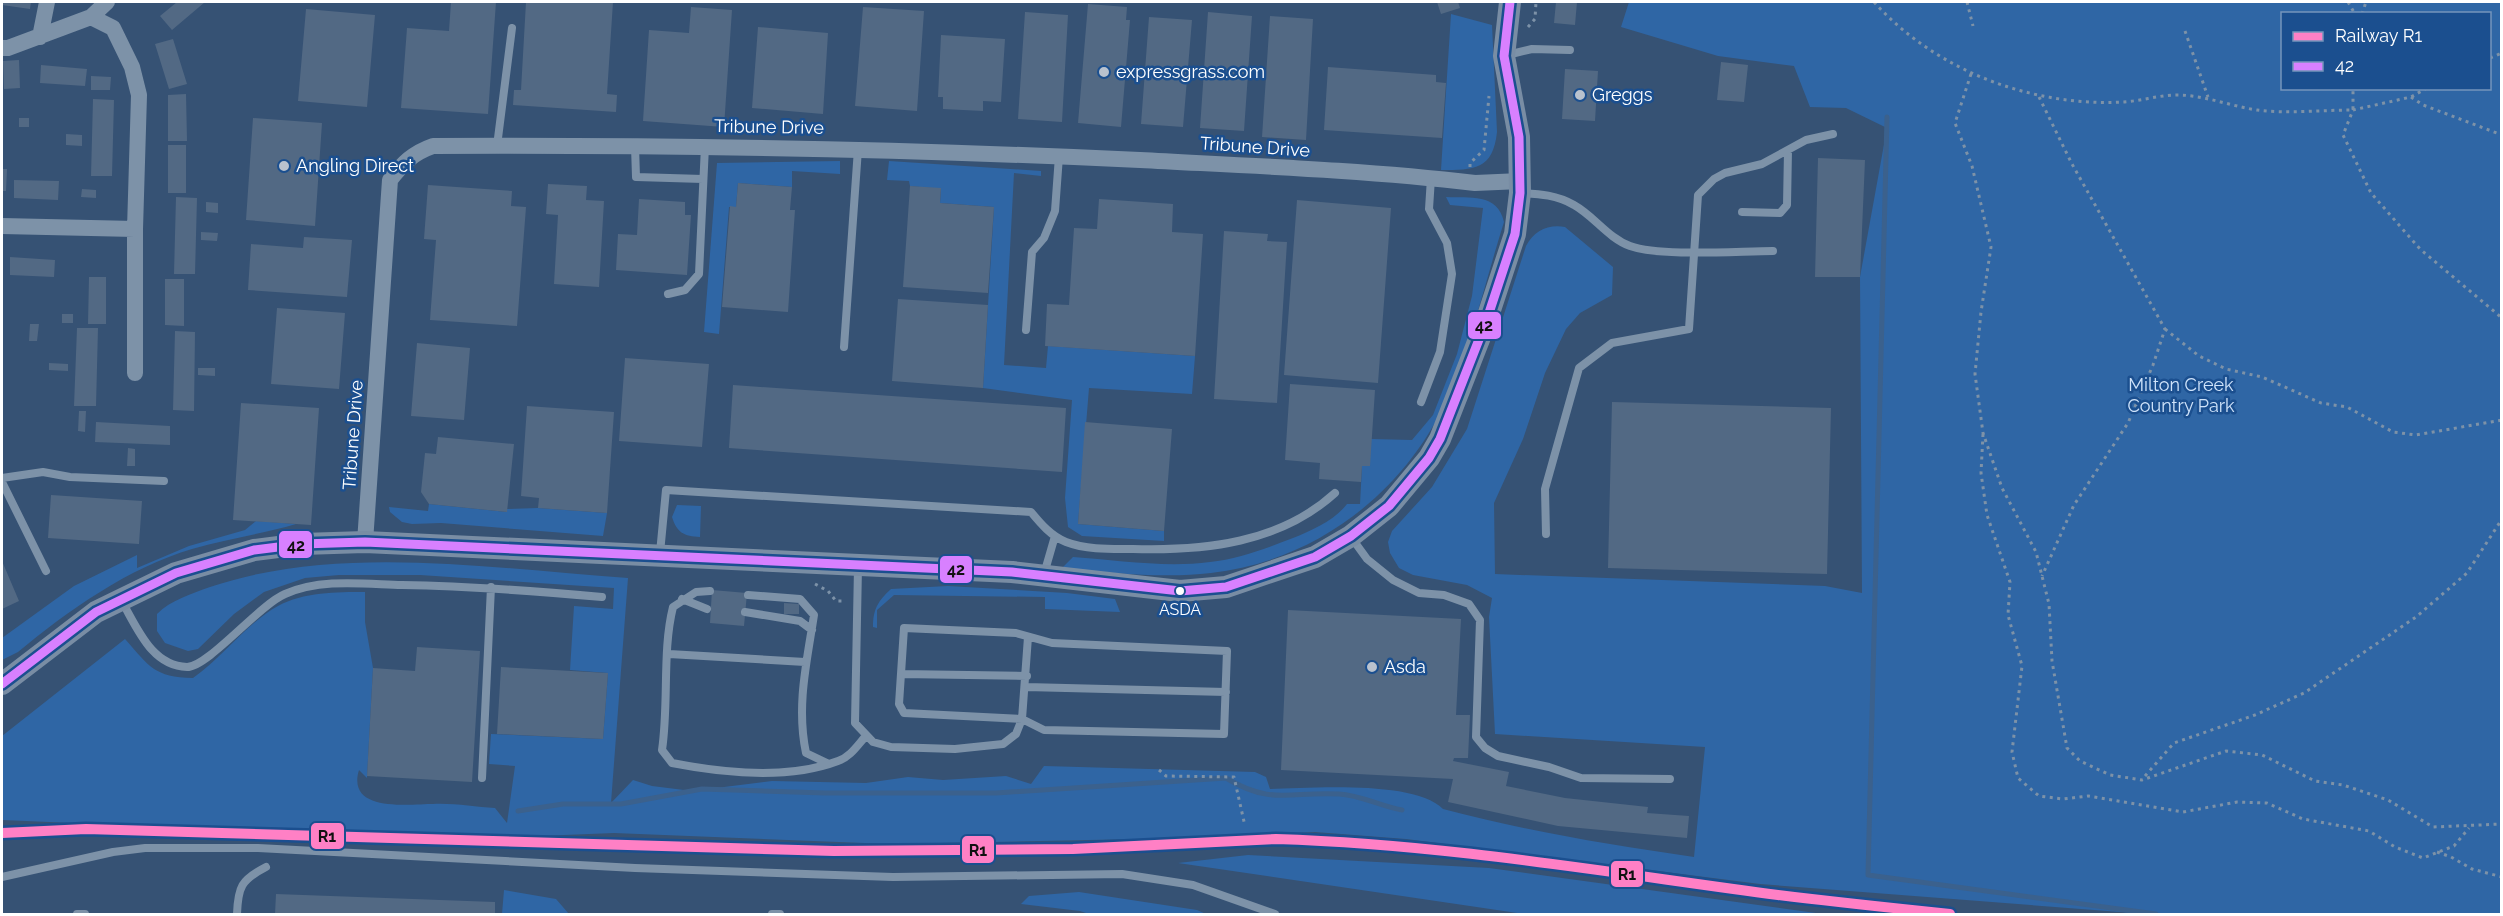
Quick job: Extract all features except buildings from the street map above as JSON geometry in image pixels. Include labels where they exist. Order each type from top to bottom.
[{"type":"street","points":[[40,36],[47,2]]},
{"type":"street","points":[[5,48],[91,17],[107,2]]},
{"type":"street","points":[[2,684],[67,633],[121,599],[176,573],[254,550],[302,544],[365,542],[659,557],[858,564],[1044,574],[1180,591],[1226,587],[1315,557],[1351,536],[1389,506],[1429,459],[1440,440],[1487,319],[1515,234],[1521,187],[1519,137],[1504,56],[1510,2]]},
{"type":"street","points":[[91,17],[113,28],[132,67],[139,95],[135,229],[135,373]]},
{"type":"street","name":"Tribune Drive","points":[[365,542],[390,180],[403,163],[417,152],[433,146],[705,145],[1059,156],[1431,178],[1521,187]]},
{"type":"street","points":[[2,226],[135,229]]},
{"type":"lane","points":[[497,146],[512,28]]},
{"type":"lane","points":[[1504,56],[1532,49],[1570,50]]},
{"type":"lane","points":[[1546,534],[1545,489],[1579,368],[1612,343],[1689,329],[1698,195],[1714,179],[1725,173],[1762,164],[1806,140],[1833,135]]},
{"type":"lane","points":[[635,145],[636,177],[703,179]]},
{"type":"lane","points":[[668,294],[685,291],[699,274],[705,145]]},
{"type":"lane","points":[[844,347],[858,149]]},
{"type":"lane","points":[[1742,212],[1780,213],[1787,206],[1788,150]]},
{"type":"lane","points":[[1026,330],[1032,252],[1044,237],[1054,211],[1059,156]]},
{"type":"lane","points":[[1421,402],[1440,352],[1452,274],[1447,243],[1429,209],[1431,178]]},
{"type":"lane","points":[[1521,187],[1552,195],[1576,206],[1614,237],[1629,246],[1694,252],[1773,251]]},
{"type":"lane","points":[[46,571],[2,480],[43,472],[70,477],[164,481]]},
{"type":"lane","points":[[659,557],[666,490],[1031,512],[1054,536],[1081,547],[1165,550],[1224,546],[1254,538],[1298,520],[1335,492]]},
{"type":"lane","points":[[1044,574],[1054,536]]},
{"type":"lane","points":[[1351,536],[1366,559],[1393,580],[1419,593],[1444,595],[1469,604],[1480,620],[1476,737],[1485,748],[1498,756],[1549,767],[1581,778],[1670,779]]},
{"type":"lane","points":[[858,564],[855,723],[865,737],[873,742],[891,747],[955,749],[1003,744],[1017,734],[1022,720],[1027,676],[1028,637]]},
{"type":"lane","points":[[121,599],[147,645],[167,664],[190,667],[213,652],[264,607],[285,594],[336,583],[491,587],[602,597]]},
{"type":"lane","points":[[482,778],[491,587]]},
{"type":"lane","points":[[710,591],[696,592],[673,607],[667,631],[669,654],[662,750],[672,763],[707,770],[804,771],[837,762],[851,753],[865,737]]},
{"type":"lane","points":[[748,595],[800,599],[814,615],[805,662],[801,729],[806,753],[827,763]]},
{"type":"lane","points":[[682,599],[708,609]]},
{"type":"lane","points":[[745,612],[800,621],[812,630]]},
{"type":"lane","points":[[904,628],[1016,633],[1052,643],[1227,651],[1224,735],[1044,730],[1022,720],[904,713],[899,705],[901,674],[904,628]]},
{"type":"lane","points":[[669,654],[805,662]]},
{"type":"lane","points":[[901,674],[1027,676]]},
{"type":"lane","points":[[1026,687],[1226,692]]},
{"type":"lane","points":[[2,877],[113,852],[145,848],[258,848],[635,868],[893,877],[1122,874],[1193,885],[1261,912],[1275,915]]},
{"type":"lane","points":[[237,915],[238,891],[249,876],[266,867]]},
{"type":"lane","points":[[77,915],[85,915]]},
{"type":"lane","points":[[772,915],[780,915]]},
{"type":"path","points":[[1874,2],[1924,47],[1971,74],[2039,97],[2121,102],[2177,95],[2208,98],[2259,110],[2353,110],[2411,97],[2423,90]]},
{"type":"path","points":[[1966,2],[1972,26]]},
{"type":"path","points":[[2185,31],[2208,98]]},
{"type":"path","points":[[1971,74],[1954,123],[1972,166],[1991,247],[1975,374],[1983,433],[1981,473],[1987,515],[2010,582],[2008,615],[2022,666],[2012,752],[2018,778],[2039,796],[2063,799],[2088,796],[2183,812],[2238,802],[2267,803],[2303,819],[2369,831],[2395,847],[2423,858],[2454,846],[2469,827]]},
{"type":"path","points":[[1475,183],[1470,163],[1484,150],[1490,88]]},
{"type":"path","points":[[2353,90],[2353,110],[2343,135],[2371,193],[2420,249],[2502,318]]},
{"type":"path","points":[[2039,97],[2072,164],[2165,329],[2199,356],[2226,369],[2262,377],[2321,403],[2347,406],[2393,432],[2416,435],[2502,420]]},
{"type":"path","points":[[2411,97],[2433,109],[2502,135]]},
{"type":"path","points":[[2042,576],[2074,505],[2128,423],[2154,365],[2165,329]]},
{"type":"path","points":[[1983,433],[2002,488],[2036,552],[2049,604],[2052,661],[2067,748],[2080,761],[2110,775],[2142,780],[2226,751],[2262,755],[2315,781],[2343,785],[2388,800],[2433,827],[2502,824]]},
{"type":"path","points":[[2142,780],[2174,743],[2255,715],[2304,693],[2416,617],[2467,573],[2502,519]]},
{"type":"path","points":[[1159,770],[1166,776],[1234,777],[1245,826]]},
{"type":"path","points":[[2437,852],[2472,868],[2502,877]]},
{"type":"green space","name":"Milton Creek Country Park","points":[[1629,2],[2501,2],[2501,914],[2146,914],[1760,884],[1406,839],[1315,832],[1187,838],[890,844],[614,833],[491,838],[378,836],[2,820],[2,736],[125,639],[154,669],[169,675],[193,678],[256,621],[288,601],[309,595],[365,592],[365,622],[373,668],[367,778],[359,770],[358,784],[362,793],[371,800],[396,805],[449,804],[495,808],[507,823],[515,766],[489,764],[491,734],[603,739],[608,673],[570,670],[574,606],[613,609],[614,588],[420,575],[339,575],[305,578],[264,592],[234,614],[198,649],[188,651],[165,643],[157,631],[157,614],[163,609],[175,601],[210,587],[260,574],[311,566],[364,562],[417,563],[471,565],[628,578],[611,803],[633,780],[652,786],[692,791],[772,781],[866,783],[908,777],[943,780],[1006,776],[1031,784],[1044,766],[1255,772],[1266,777],[1270,789],[1335,787],[1387,790],[1429,800],[1443,809],[1536,831],[1694,857],[1705,747],[1495,734],[1489,617],[1492,598],[1467,585],[1413,575],[1399,568],[1390,553],[1388,542],[1392,531],[1432,487],[1467,429],[1526,246],[1537,233],[1559,226],[1565,227],[1613,267],[1612,295],[1580,313],[1566,329],[1545,373],[1523,439],[1494,503],[1495,574],[1825,586],[1862,593],[1860,277],[1887,128],[1846,108],[1810,107],[1794,66],[1718,56],[1621,27]]},
{"type":"green space","points":[[1451,14],[1492,25],[1497,132],[1495,145],[1486,161],[1472,168],[1441,170]]},
{"type":"green space","points":[[840,161],[840,174],[792,171],[792,187],[738,183],[736,207],[729,207],[719,334],[704,332],[717,163]]},
{"type":"green space","points":[[889,161],[1041,171],[1041,176],[1014,173],[1004,365],[1046,368],[1048,346],[1195,356],[1192,394],[1089,388],[1078,524],[1164,531],[1164,541],[1082,536],[1068,527],[1065,498],[1072,400],[983,388],[994,207],[940,203],[941,189],[910,186],[909,181],[887,180]]},
{"type":"green space","points":[[1446,197],[1473,198],[1489,202],[1496,206],[1504,222],[1472,329],[1450,392],[1432,427],[1410,460],[1384,489],[1355,515],[1322,536],[1287,553],[1250,566],[1192,575],[1061,569],[1073,557],[1176,564],[1193,564],[1231,558],[1300,535],[1329,520],[1347,504],[1360,504],[1362,466],[1371,439],[1412,440],[1433,415],[1457,354],[1472,296],[1483,208],[1450,205]]},
{"type":"green space","points":[[429,504],[507,512],[507,509],[538,508],[607,513],[603,536],[441,523],[412,524],[402,522],[390,512],[389,507],[428,511]]},
{"type":"green space","points":[[677,505],[701,506],[700,537],[685,534],[676,527],[672,517]]},
{"type":"green space","points":[[256,521],[296,524],[192,549],[145,567],[100,592],[18,652],[2,660],[2,638],[74,586],[137,555],[137,568],[189,546],[245,530]]},
{"type":"green space","points":[[948,586],[1067,593],[1115,599],[1120,612],[1045,609],[1045,597],[894,595],[877,610],[877,628],[873,627],[877,606],[891,589]]},
{"type":"green space","points":[[1248,855],[1489,868],[1823,914],[1524,914],[1178,863]]},
{"type":"green space","points":[[504,890],[556,899],[569,914],[502,914]]},
{"type":"green space","points":[[1079,892],[1197,910],[1206,914],[1089,914],[1021,904],[1029,896]]},
{"type":"waterway","points":[[1887,117],[1868,875],[2156,914]]},
{"type":"waterway","points":[[518,811],[563,804],[621,804],[702,789],[825,793],[996,793],[1226,778],[1242,787],[1269,795],[1347,795],[1402,810]]},
{"type":"rail line","name":"R1","points":[[2,833],[86,829],[834,851],[1073,849],[1276,839],[1465,853],[1778,895],[1950,914]]},
{"type":"transit line","name":"42","points":[[2,684],[96,612],[176,573],[254,550],[302,544],[365,542],[1012,572],[1180,591],[1226,587],[1315,557],[1351,536],[1389,506],[1429,458],[1440,439],[1487,319],[1515,234],[1520,193],[1519,137],[1504,56],[1510,2]]},
{"type":"place","name":"expressgrass.com","points":[[1104,72]]},
{"type":"place","name":"Greggs","points":[[1580,95]]},
{"type":"place","name":"Angling Direct","points":[[284,166]]},
{"type":"place","name":"ASDA","points":[[1180,591]]},
{"type":"place","name":"Asda","points":[[1372,667]]}]
